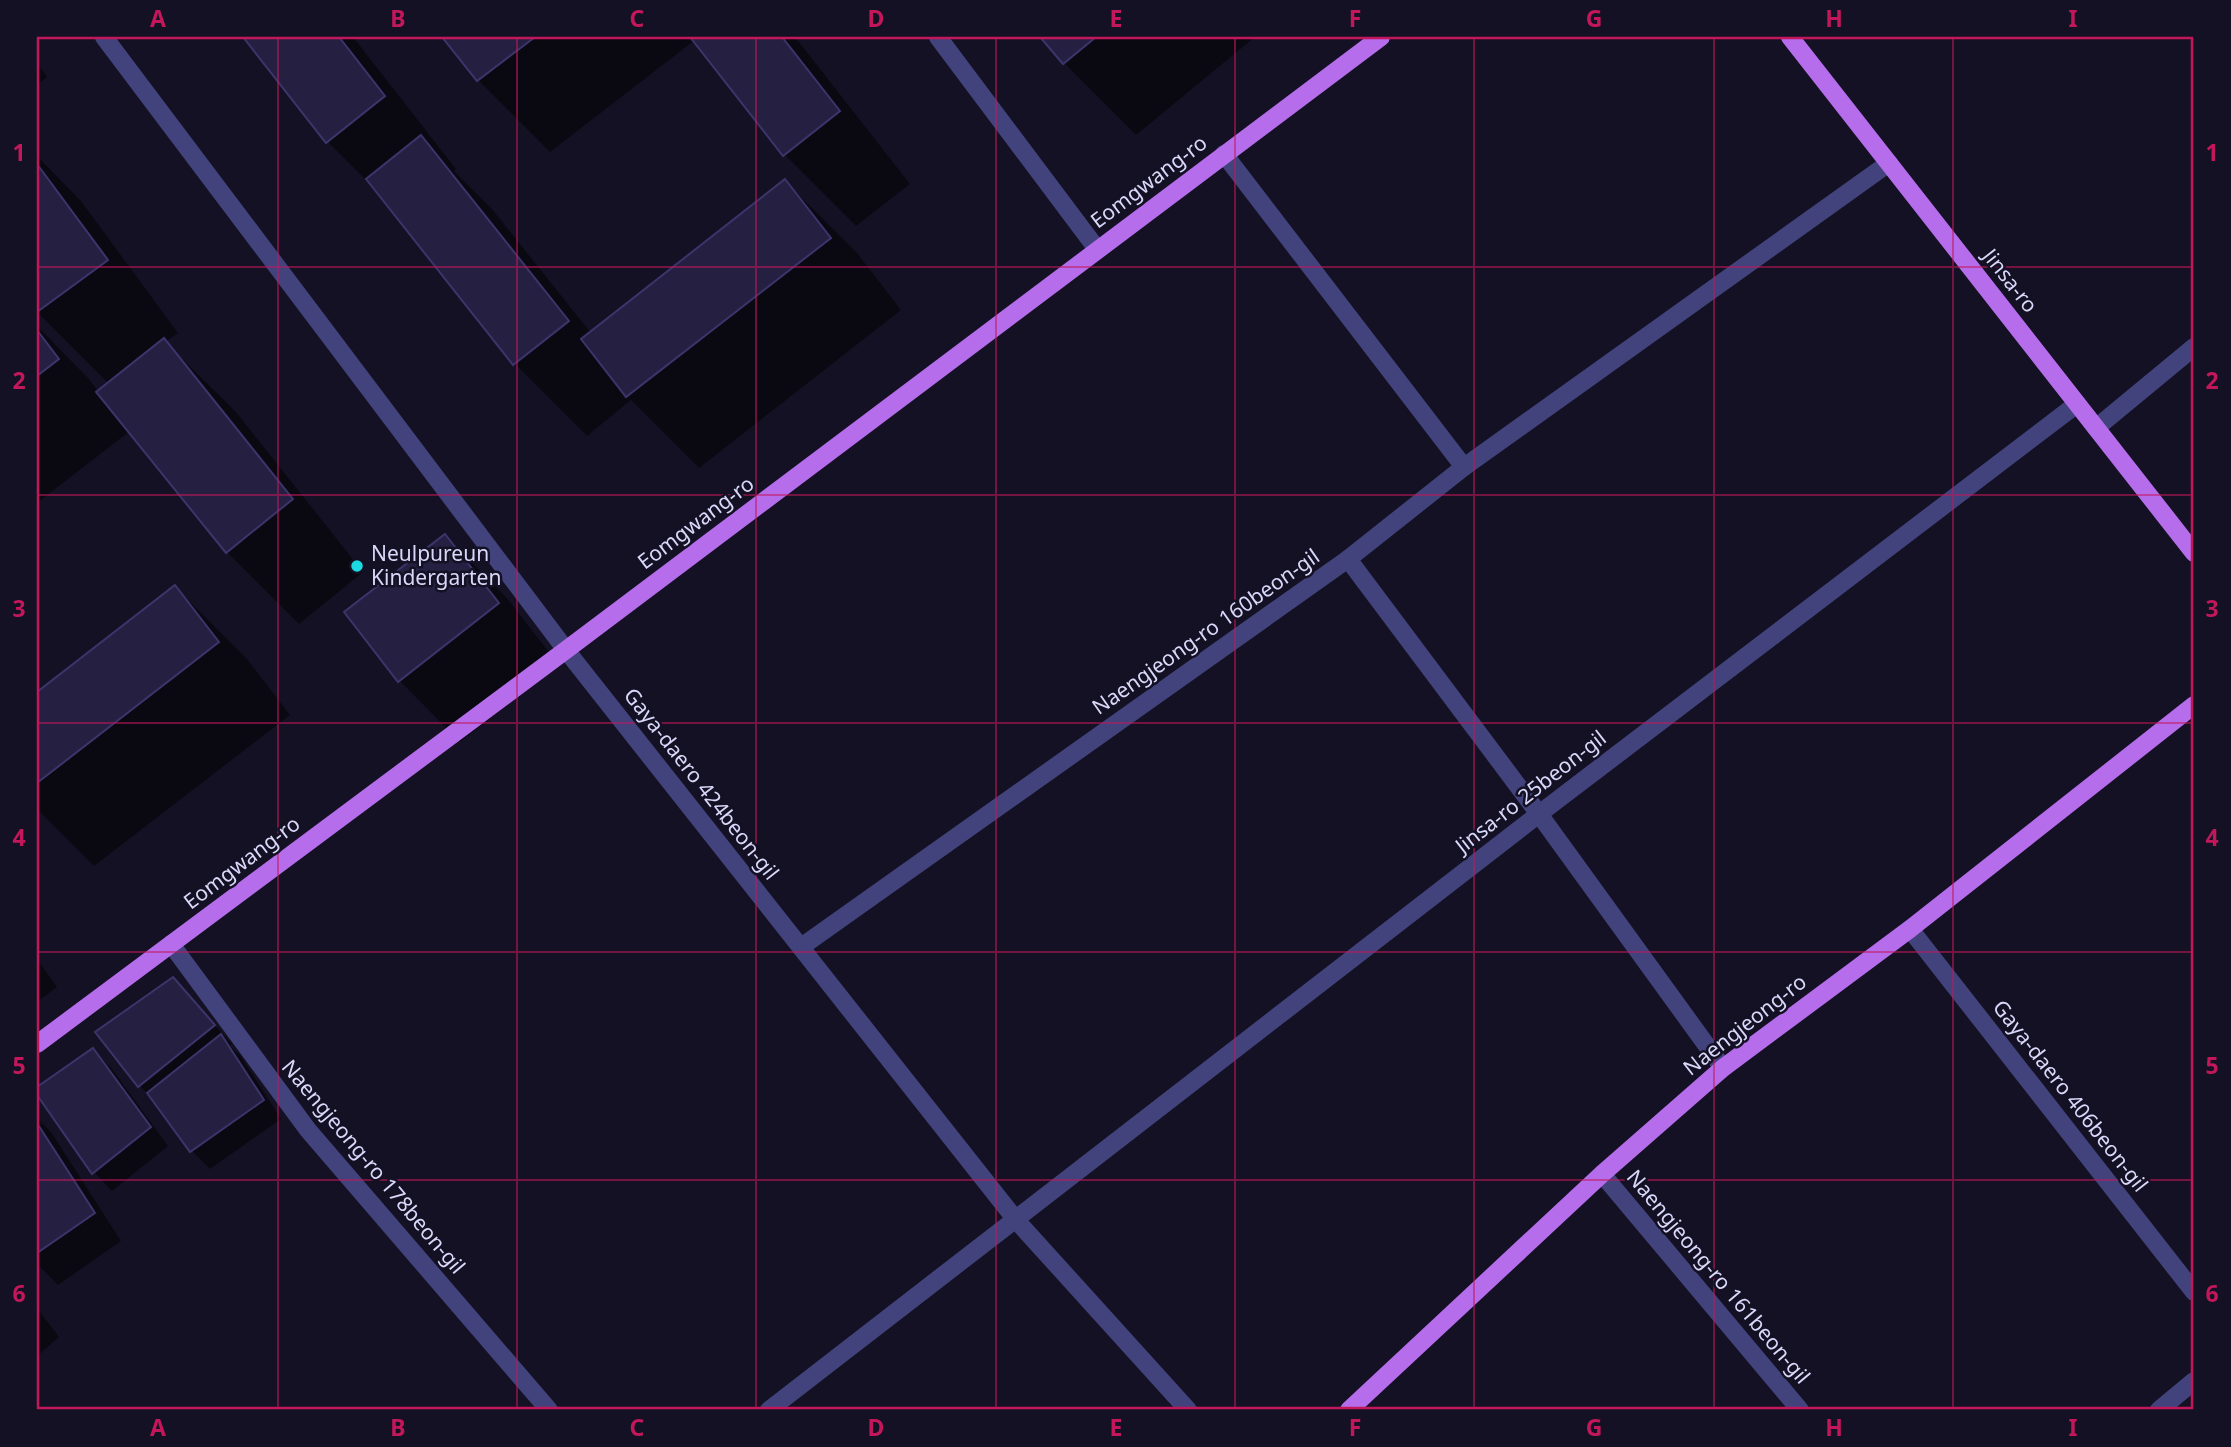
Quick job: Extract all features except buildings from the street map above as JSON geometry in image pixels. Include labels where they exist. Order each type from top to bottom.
[{"type":"main road","name":"Eomgwang-ro","points":[[37,1044],[1381,37]]},
{"type":"main road","name":"Jinsa-ro","points":[[1790,37],[2194,553]]},
{"type":"main road","name":"Naengjeong-ro","points":[[1349,1410],[1602,1174],[1723,1068],[1910,929],[2194,705]]},
{"type":"street","name":"Gaya-daero 424beon-gil","points":[[104,37],[566,650],[1016,1220],[1188,1410]]},
{"type":"street","points":[[939,37],[1097,249]]},
{"type":"street","points":[[1224,154],[1464,467]]},
{"type":"street","points":[[1348,559],[1464,467],[1889,163]]},
{"type":"street","points":[[2096,428],[2194,347]]},
{"type":"street","name":"Jinsa-ro 25beon-gil","points":[[1016,1220],[1539,814],[2077,404]]},
{"type":"street","name":"Naengjeong-ro 160beon-gil","points":[[801,947],[1348,559],[1539,814],[1723,1068]]},
{"type":"street","name":"Gaya-daero 406beon-gil","points":[[1910,929],[2194,1292]]},
{"type":"street","name":"Naengjeong-ro 178beon-gil","points":[[172,944],[308,1130],[549,1410]]},
{"type":"street","name":"Naengjeong-ro 161beon-gil","points":[[1602,1174],[1800,1410]]},
{"type":"street","points":[[769,1410],[1016,1220]]},
{"type":"street","points":[[2159,1410],[2194,1381]]},
{"type":"place","name":"Neulpureun Kindergarten","points":[[357,566]]}]
